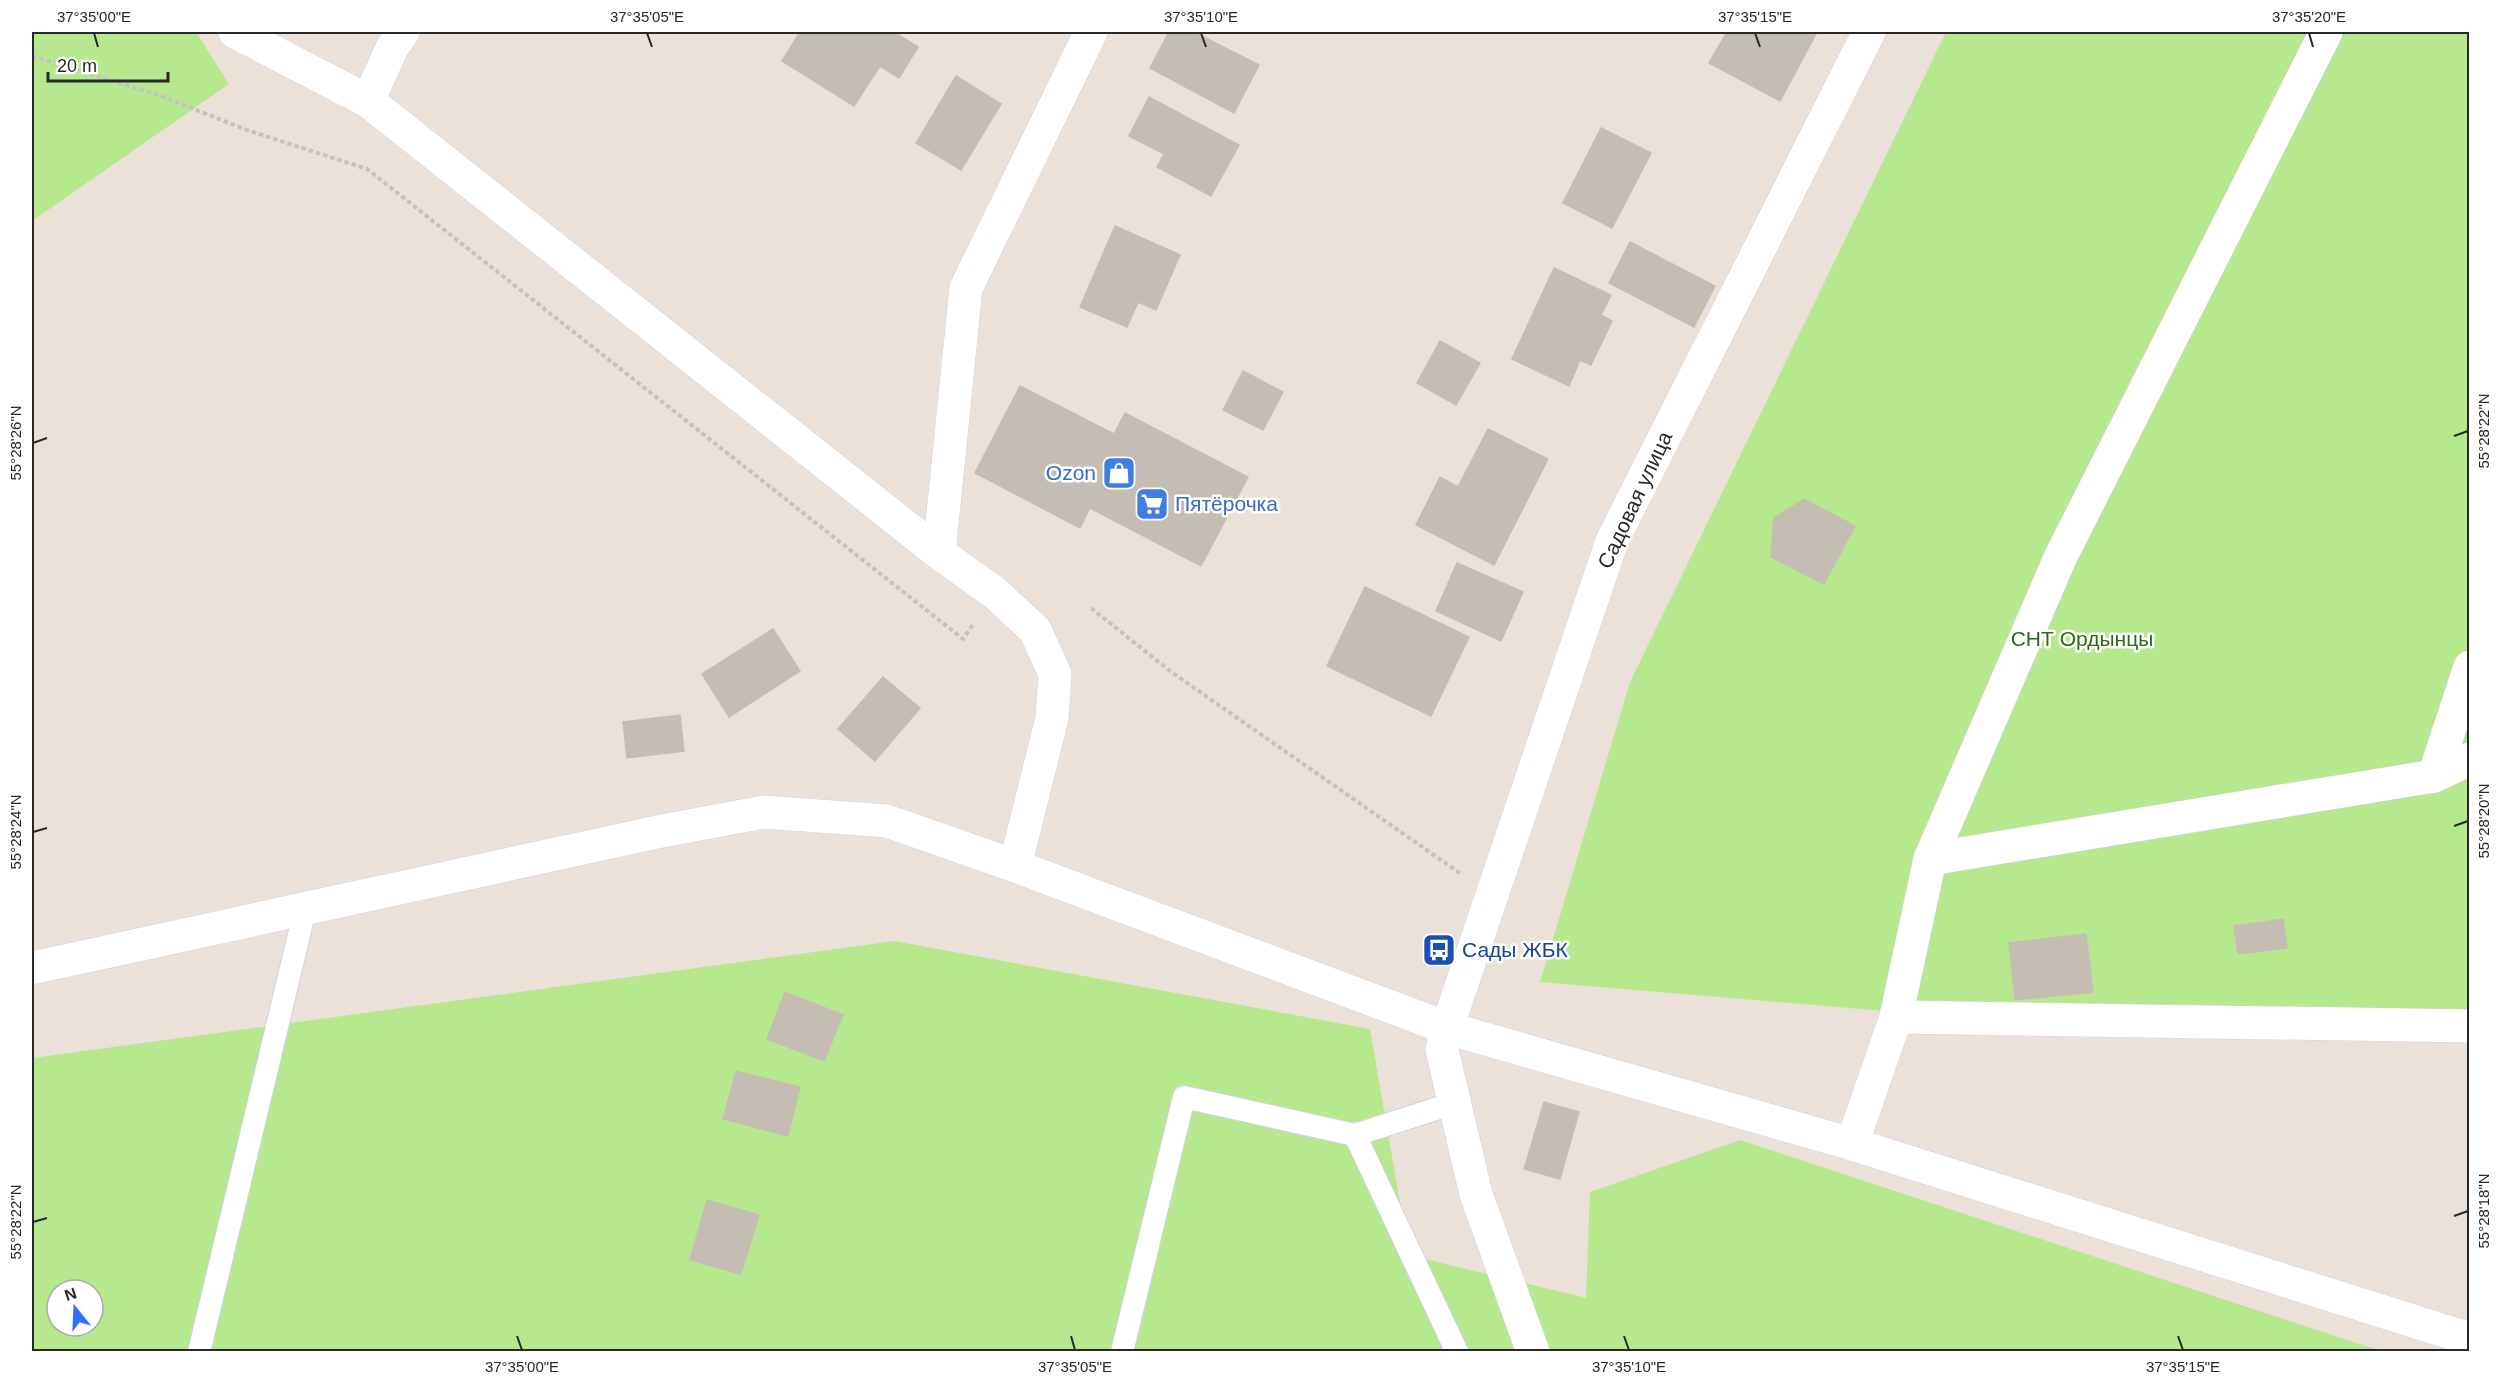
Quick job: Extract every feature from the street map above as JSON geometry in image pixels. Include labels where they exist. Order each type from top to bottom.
[{"type":"street","points":[[235,32],[368,101],[939,553],[995,593],[1035,630],[1055,674],[1052,718],[1014,866]]},
{"type":"street","points":[[368,101],[392,48],[403,32]]},
{"type":"street","points":[[939,553],[966,288],[1091,32]]},
{"type":"street","name":"Садовая улица","points":[[1533,1352],[1476,1194],[1442,1050],[1447,1028],[1612,541],[1869,32]]},
{"type":"street","points":[[1852,1144],[1896,1017],[1930,859],[2061,556],[2326,32]]},
{"type":"street","points":[[2434,776],[2469,667]]},
{"type":"street","points":[[1930,859],[2434,776],[2469,759]]},
{"type":"street","points":[[32,968],[662,831],[764,812],[887,821],[1014,866],[1447,1028],[1852,1144],[2469,1339]]},
{"type":"street","points":[[1896,1017],[2469,1026]]},
{"type":"lane","points":[[199,1352],[305,910]]},
{"type":"lane","points":[[1122,1352],[1184,1097],[1356,1135],[1454,1103]]},
{"type":"lane","points":[[1356,1135],[1457,1352]]},
{"type":"path","points":[[32,56],[161,96],[247,130],[368,170],[963,639],[995,593]]},
{"type":"path","points":[[1091,608],[1170,671],[1491,895]]},
{"type":"green space","points":[[32,32],[196,32],[229,84],[32,221]]},
{"type":"green space","name":"СНТ Ордынцы","points":[[1946,32],[2469,32],[2469,1010],[2109,1030],[1540,982],[1630,682]]},
{"type":"green space","points":[[895,941],[1370,1029],[1409,1255],[1586,1298],[1590,1192],[1740,1140],[2381,1351],[32,1351],[32,1058]]},
{"type":"building","points":[[800,32],[894,32],[918,47],[899,78],[880,66],[854,106],[782,61]]},
{"type":"building","points":[[1169,32],[1194,32],[1259,65],[1234,113],[1150,68]]},
{"type":"building","points":[[1727,32],[1817,32],[1780,101],[1709,63]]},
{"type":"building","points":[[956,76],[1001,104],[961,170],[916,143]]},
{"type":"building","points":[[1149,97],[1239,145],[1211,196],[1157,167],[1164,154],[1129,136]]},
{"type":"building","points":[[1601,128],[1651,153],[1612,228],[1563,203]]},
{"type":"building","points":[[1115,226],[1180,255],[1156,310],[1138,302],[1127,327],[1080,307]]},
{"type":"building","points":[[1630,242],[1715,286],[1694,327],[1609,283]]},
{"type":"building","points":[[1554,268],[1611,295],[1601,315],[1612,321],[1591,365],[1580,360],[1569,386],[1512,359]]},
{"type":"building","points":[[1440,341],[1480,363],[1456,405],[1417,383]]},
{"type":"building","points":[[1243,371],[1283,392],[1263,430],[1223,410]]},
{"type":"building","points":[[1020,386],[1114,434],[1125,413],[1248,477],[1201,566],[1090,508],[1080,528],[975,473]]},
{"type":"building","points":[[1488,429],[1548,459],[1494,565],[1416,525],[1440,477],[1458,487]]},
{"type":"building","points":[[1804,499],[1855,526],[1824,584],[1771,557],[1774,518]]},
{"type":"building","points":[[1457,563],[1523,592],[1501,641],[1436,611]]},
{"type":"building","points":[[1365,587],[1469,637],[1431,716],[1327,666]]},
{"type":"building","points":[[773,629],[800,671],[729,717],[702,674]]},
{"type":"building","points":[[883,677],[920,708],[875,761],[838,729]]},
{"type":"building","points":[[680,715],[684,751],[627,758],[623,722]]},
{"type":"building","points":[[2283,919],[2287,948],[2238,954],[2234,926]]},
{"type":"building","points":[[2086,934],[2093,992],[2015,1000],[2009,943]]},
{"type":"building","points":[[785,992],[843,1015],[824,1061],[767,1039]]},
{"type":"building","points":[[736,1071],[800,1087],[788,1136],[723,1119]]},
{"type":"building","points":[[1544,1102],[1579,1112],[1560,1179],[1524,1169]]},
{"type":"building","points":[[707,1200],[759,1215],[741,1274],[690,1260]]},
{"type":"place","name":"Ozon","points":[[1119,473]]},
{"type":"place","name":"Пятёрочка","points":[[1152,504]]},
{"type":"place","name":"Сады ЖБК","points":[[1439,950]]}]
